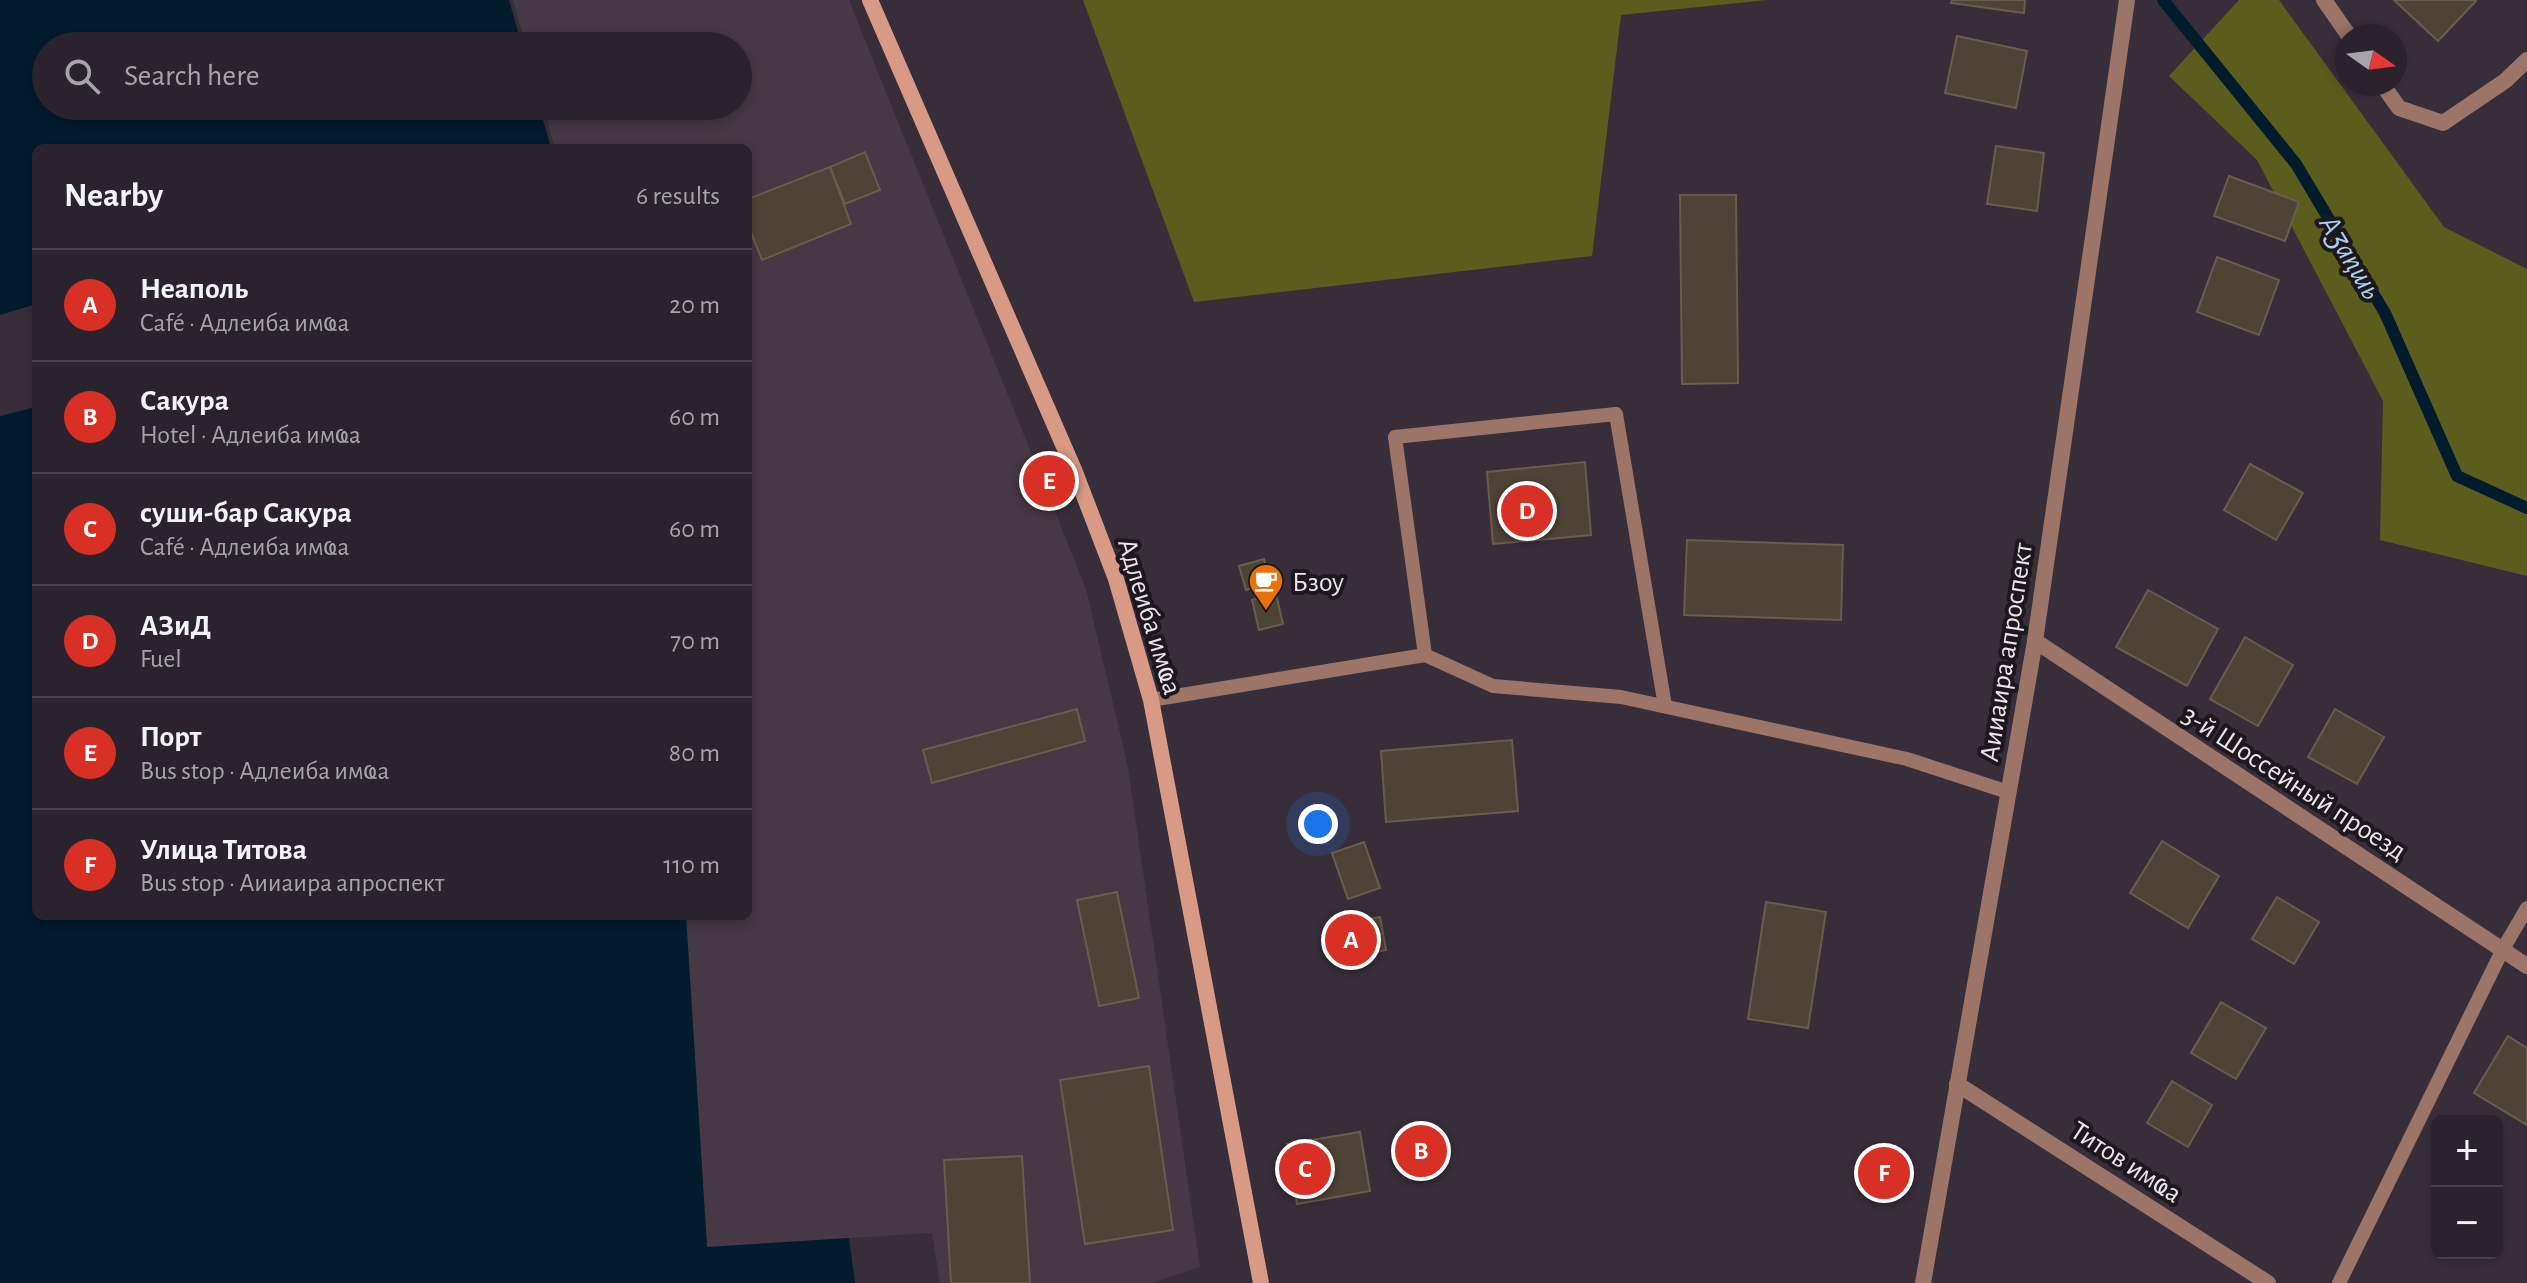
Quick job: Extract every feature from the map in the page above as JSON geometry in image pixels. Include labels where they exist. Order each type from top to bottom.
[{"type":"main road","name":"Адлеиба имҩа","points":[[870,0],[1075,472],[1116,579],[1151,700],[1261,1283]]},
{"type":"street","name":"Аииаира апроспект","points":[[1923,1283],[2035,641],[2127,0]]},
{"type":"street","points":[[2324,0],[2341,24]]},
{"type":"street","points":[[2390,96],[2399,108],[2443,123],[2505,81],[2527,60]]},
{"type":"street","name":"3-й Шоссейный проезд","points":[[2035,641],[2527,966]]},
{"type":"street","name":"Титов имҩа","points":[[1957,1084],[2268,1283]]},
{"type":"lane","points":[[1425,655],[1395,437],[1616,414],[1665,706]]},
{"type":"lane","points":[[1151,700],[1425,655],[1493,686],[1621,697],[1665,706],[1907,759],[2008,792]]},
{"type":"lane","points":[[2339,1283],[2503,949],[2527,908]]},
{"type":"shaded area","points":[[513,0],[849,0],[1086,589],[1128,767],[1200,1267],[1152,1283],[940,1283],[932,1233],[707,1247],[686,920],[752,920],[752,144],[554,144],[547,120],[752,120],[752,32],[522,32]]},
{"type":"shaded area","points":[[1083,0],[1767,0],[1621,15],[1592,256],[1194,302]]},
{"type":"shaded area","points":[[2239,0],[2279,0],[2335,77],[2335,96],[2349,96],[2444,227],[2527,269],[2527,576],[2380,540],[2383,401],[2257,160],[2169,76]]},
{"type":"water","points":[[0,0],[509,0],[518,32],[32,32],[32,120],[543,120],[550,144],[32,144],[32,920],[686,920],[707,1247],[849,1238],[855,1283],[0,1283]]},
{"type":"pier","points":[[32,305],[32,408],[0,416],[0,315]]},
{"type":"building","points":[[1952,0],[2025,0],[2024,13],[1951,3]]},
{"type":"building","points":[[2394,0],[2475,0],[2476,1],[2438,41]]},
{"type":"building","points":[[1957,36],[2027,51],[2016,108],[1945,93]]},
{"type":"building","points":[[1996,146],[2044,153],[2037,211],[1987,204]]},
{"type":"building","points":[[865,152],[880,190],[845,204],[830,167]]},
{"type":"building","points":[[830,167],[851,224],[762,260],[752,235],[752,197]]},
{"type":"building","points":[[2229,176],[2299,202],[2285,241],[2214,216]]},
{"type":"building","points":[[1680,195],[1736,195],[1738,383],[1682,384]]},
{"type":"building","points":[[2217,257],[2279,280],[2259,335],[2197,312]]},
{"type":"building","points":[[1585,462],[1591,535],[1493,544],[1487,472]]},
{"type":"building","points":[[2250,464],[2303,493],[2276,540],[2224,510]]},
{"type":"building","points":[[1687,540],[1843,545],[1841,620],[1684,615]]},
{"type":"building","points":[[1264,559],[1270,583],[1246,590],[1239,566]]},
{"type":"building","points":[[2148,590],[2218,629],[2187,686],[2116,647]]},
{"type":"building","points":[[1276,594],[1283,624],[1259,630],[1252,600]]},
{"type":"building","points":[[2245,637],[2293,665],[2258,726],[2210,699]]},
{"type":"building","points":[[1077,709],[1085,741],[932,783],[923,750]]},
{"type":"building","points":[[2335,709],[2384,737],[2357,784],[2308,757]]},
{"type":"building","points":[[1512,740],[1518,811],[1386,822],[1381,751]]},
{"type":"building","points":[[2162,841],[2219,876],[2188,928],[2130,893]]},
{"type":"building","points":[[1364,842],[1380,888],[1348,899],[1332,853]]},
{"type":"building","points":[[1117,892],[1139,998],[1099,1006],[1077,900]]},
{"type":"building","points":[[2277,897],[2319,922],[2294,964],[2252,939]]},
{"type":"building","points":[[1766,902],[1826,912],[1808,1028],[1748,1019]]},
{"type":"building","points":[[1380,917],[1386,950],[1334,961],[1327,928]]},
{"type":"building","points":[[2221,1002],[2266,1028],[2236,1079],[2191,1053]]},
{"type":"building","points":[[2508,1036],[2527,1048],[2527,1125],[2474,1093]]},
{"type":"building","points":[[1149,1066],[1173,1230],[1085,1244],[1060,1080]]},
{"type":"building","points":[[2172,1081],[2212,1105],[2188,1147],[2147,1123]]},
{"type":"building","points":[[1360,1132],[1370,1191],[1297,1204],[1287,1144]]},
{"type":"building","points":[[1022,1156],[1030,1283],[951,1283],[944,1160]]},
{"type":"waterway","name":"Аӡаԥшь","points":[[2163,0],[2296,164],[2385,313],[2457,476],[2527,508]]},
{"type":"place","name":"Порт","points":[[1049,481]]},
{"type":"place","name":"АЗиД","points":[[1527,511]]},
{"type":"place","name":"Бзоу","points":[[1266,612]]},
{"type":"place","name":"Неаполь","points":[[1351,940]]},
{"type":"place","name":"Сакура","points":[[1421,1151]]},
{"type":"place","name":"суши-бар Сакура","points":[[1305,1169]]},
{"type":"place","name":"Улица Титова","points":[[1884,1173]]}]
